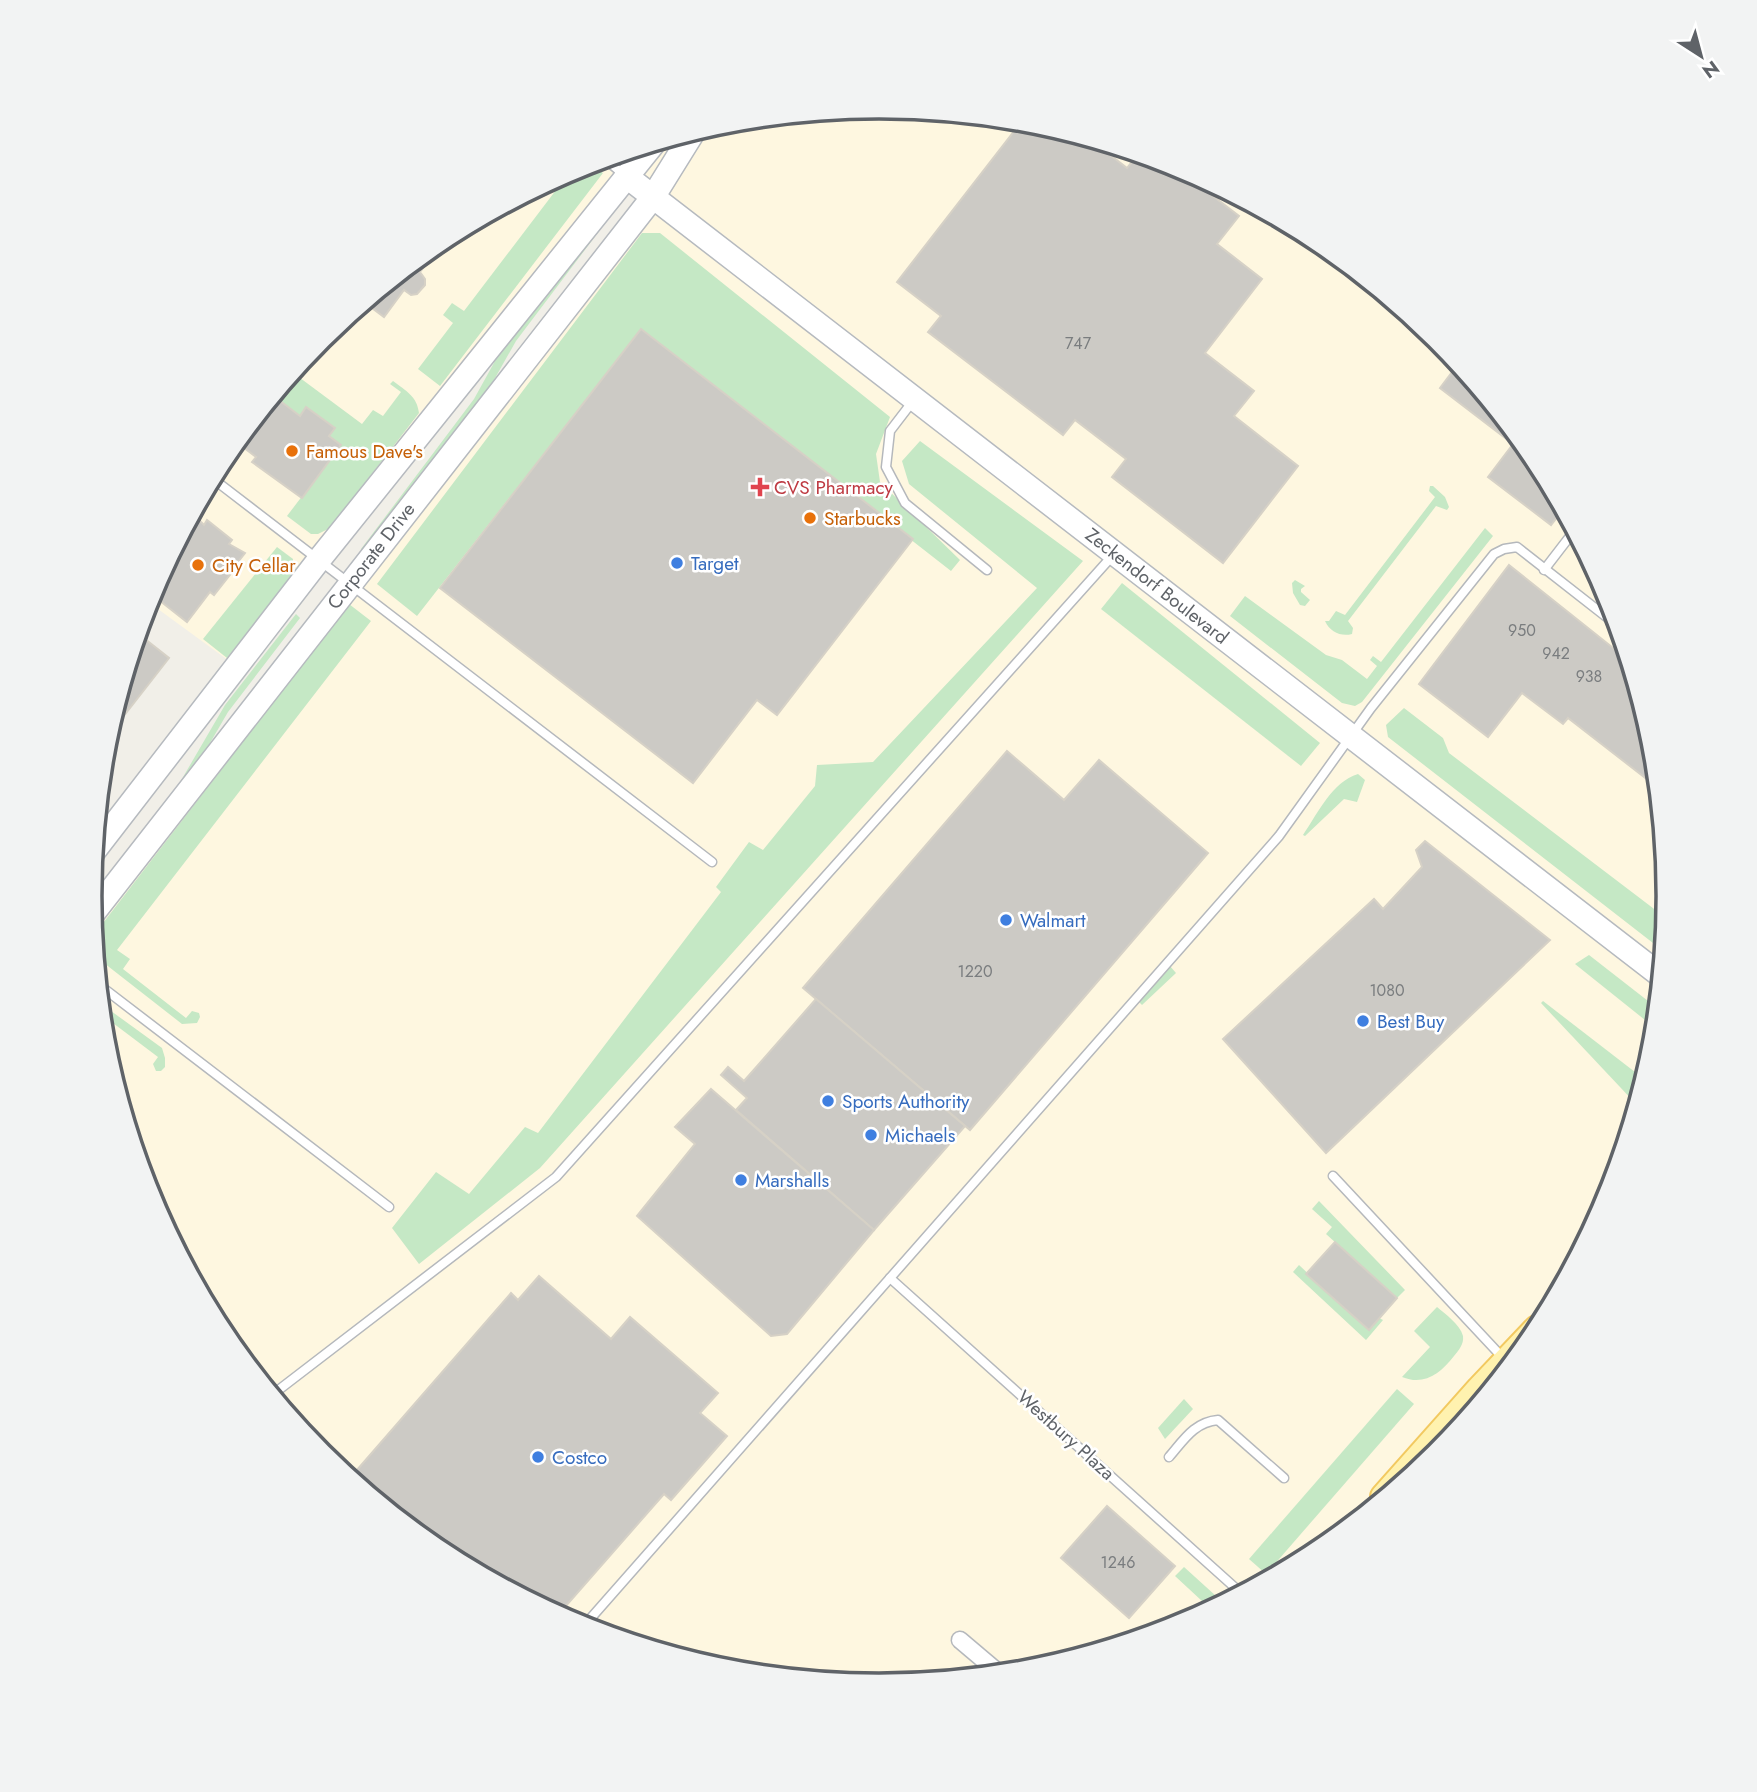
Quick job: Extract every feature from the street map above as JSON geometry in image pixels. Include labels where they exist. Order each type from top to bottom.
[{"type":"main road","points":[[653,197],[687,143]]},
{"type":"main road","points":[[626,176],[643,156]]},
{"type":"main road","name":"Zeckendorf Boulevard","points":[[626,176],[1652,969]]},
{"type":"main road","name":"Corporate Drive","points":[[104,839],[318,561],[626,176]]},
{"type":"main road","name":"Corporate Drive","points":[[102,902],[653,197]]},
{"type":"street","points":[[960,1640],[989,1665]]},
{"type":"lane","points":[[614,166],[626,176]]},
{"type":"lane","points":[[914,398],[890,431],[886,467],[905,503],[988,570]]},
{"type":"lane","points":[[220,484],[712,862]]},
{"type":"lane","points":[[1544,570],[1568,539]]},
{"type":"lane","points":[[591,1618],[1279,836],[1371,708],[1494,554],[1517,547],[1602,614]]},
{"type":"lane","points":[[279,1390],[556,1177],[1114,553]]},
{"type":"lane","points":[[107,991],[389,1207]]},
{"type":"lane","points":[[1333,1176],[1503,1358]]},
{"type":"lane","name":"Westbury Plaza","points":[[890,1278],[1234,1587]]},
{"type":"lane","points":[[1170,1457],[1193,1429],[1207,1421],[1218,1420],[1284,1478]]},
{"type":"shaded area","points":[[878,119],[929,121],[1030,134],[1080,145],[1128,160],[1176,178],[1267,223],[1352,280],[1391,312],[1463,384],[1495,423],[1525,464],[1575,552],[1614,646],[1629,695],[1641,744],[1654,845],[1656,896],[1649,997],[1641,1048],[1614,1146],[1575,1240],[1551,1285],[1525,1328],[1463,1408],[1391,1480],[1352,1512],[1267,1569],[1222,1593],[1176,1614],[1080,1647],[980,1666],[929,1671],[878,1673],[777,1666],[677,1647],[629,1632],[581,1614],[490,1569],[405,1512],[366,1480],[294,1408],[232,1328],[182,1240],[143,1146],[128,1097],[116,1048],[108,997],[102,902],[652,197],[626,177],[236,666],[157,609],[182,552],[206,507],[232,464],[262,423],[329,347],[405,280],[490,223],[581,178],[629,160],[677,145],[777,126]]},
{"type":"green space","points":[[600,171],[603,173],[440,386],[418,369],[453,323],[443,315],[452,303],[464,311],[557,189]]},
{"type":"green space","points":[[602,218],[606,222],[516,341],[490,387],[366,551],[361,549],[474,399],[500,352]]},
{"type":"green space","points":[[642,233],[660,233],[890,417],[876,454],[880,482],[960,560],[951,571],[641,329],[417,616],[377,584]]},
{"type":"green space","points":[[300,378],[362,424],[373,410],[383,416],[401,392],[390,384],[393,381],[413,398],[419,413],[330,528],[318,534],[311,534],[287,516],[341,445],[329,436],[335,428],[307,407],[300,416],[280,401]]},
{"type":"green space","points":[[920,441],[1083,561],[540,1168],[419,1264],[392,1228],[436,1172],[469,1194],[525,1127],[538,1133],[721,892],[716,887],[749,842],[763,850],[815,786],[817,765],[873,762],[1037,588],[909,484],[902,461]]},
{"type":"green space","points":[[1430,486],[1445,497],[1449,507],[1447,510],[1436,506],[1348,621],[1353,628],[1352,634],[1336,633],[1325,621],[1329,621],[1336,611],[1345,615],[1435,497],[1429,491]]},
{"type":"green space","points":[[1485,528],[1493,536],[1362,702],[1355,706],[1342,703],[1230,616],[1245,596],[1326,655],[1342,660],[1367,679],[1377,666],[1370,660],[1373,656],[1381,662]]},
{"type":"green space","points":[[277,547],[293,559],[292,578],[227,658],[203,639]]},
{"type":"green space","points":[[1295,580],[1305,586],[1301,592],[1310,600],[1305,606],[1300,605],[1293,593],[1292,583]]},
{"type":"green space","points":[[1122,583],[1320,743],[1301,766],[1101,609]]},
{"type":"green space","points":[[349,604],[371,621],[117,950],[130,959],[123,969],[186,1018],[192,1011],[199,1013],[197,1023],[182,1024],[105,964],[103,924]]},
{"type":"green space","points":[[296,614],[300,618],[228,712],[203,755],[102,890],[102,883],[179,784],[225,705]]},
{"type":"green space","points":[[1404,708],[1443,738],[1449,753],[1655,910],[1654,944],[1388,737],[1386,725]]},
{"type":"green space","points":[[1358,774],[1365,780],[1357,802],[1344,799],[1303,835],[1333,791]]},
{"type":"green space","points":[[1589,955],[1648,1001],[1645,1020],[1575,964]]},
{"type":"green space","points":[[1169,965],[1176,973],[1142,1005],[1137,1000]]},
{"type":"green space","points":[[1543,1001],[1635,1072],[1629,1097],[1541,1003]]},
{"type":"green space","points":[[110,1010],[162,1048],[165,1067],[161,1071],[156,1071],[153,1064],[158,1057],[112,1022]]},
{"type":"green space","points":[[1319,1201],[1405,1290],[1389,1306],[1386,1288],[1326,1234],[1332,1227],[1312,1209]]},
{"type":"green space","points":[[1299,1265],[1368,1330],[1379,1318],[1383,1320],[1366,1340],[1293,1272]]},
{"type":"green space","points":[[1437,1307],[1459,1327],[1463,1336],[1461,1347],[1443,1368],[1431,1377],[1417,1380],[1402,1377],[1430,1347],[1414,1331]]},
{"type":"green space","points":[[1397,1389],[1414,1404],[1274,1564],[1263,1571],[1249,1559]]},
{"type":"green space","points":[[1184,1399],[1193,1409],[1165,1439],[1158,1428]]},
{"type":"green space","points":[[1184,1567],[1216,1596],[1202,1602],[1175,1576]]},
{"type":"building","points":[[1014,131],[1080,145],[1109,154],[1127,168],[1132,162],[1209,193],[1239,216],[1217,244],[1262,279],[1205,353],[1254,391],[1234,416],[1298,466],[1223,563],[1112,477],[1126,459],[1075,420],[1063,435],[928,332],[941,316],[897,282]]},
{"type":"building","points":[[425,266],[420,272],[425,279],[425,285],[417,294],[411,295],[404,290],[384,317],[371,308]]},
{"type":"building","name":"Target","points":[[641,329],[913,539],[777,715],[757,700],[693,783],[440,588]]},
{"type":"building","points":[[1452,372],[1507,439],[1440,388]]},
{"type":"building","name":"Famous Dave's","points":[[280,401],[300,416],[306,407],[335,428],[329,436],[341,445],[302,498],[252,462],[256,457],[244,448]]},
{"type":"building","points":[[1512,446],[1557,518],[1551,525],[1488,477]]},
{"type":"building","name":"City Cellar","points":[[199,520],[204,525],[207,520],[232,540],[229,544],[245,553],[229,568],[233,571],[214,595],[210,592],[187,622],[160,601]]},
{"type":"building","points":[[1509,565],[1615,649],[1641,744],[1646,779],[1568,718],[1563,724],[1522,693],[1488,737],[1419,684]]},
{"type":"building","points":[[146,639],[169,658],[122,718]]},
{"type":"building","name":"Walmart","points":[[1007,751],[1064,800],[1099,760],[1208,853],[970,1130],[803,988]]},
{"type":"building","points":[[1425,841],[1550,940],[1326,1153],[1223,1039],[1374,899],[1383,909],[1422,867],[1416,850]]},
{"type":"building","points":[[816,999],[965,1126],[874,1230],[736,1110],[747,1098],[721,1075],[728,1067],[744,1081]]},
{"type":"building","name":"Marshalls","points":[[711,1089],[874,1230],[787,1334],[771,1336],[637,1216],[695,1144],[675,1127]]},
{"type":"building","points":[[1335,1242],[1397,1298],[1369,1330],[1306,1274]]},
{"type":"building","name":"Costco","points":[[539,1276],[611,1339],[630,1317],[718,1393],[700,1413],[727,1436],[671,1500],[664,1494],[565,1607],[490,1569],[447,1542],[405,1512],[356,1471],[511,1293],[518,1300]]},
{"type":"building","points":[[1107,1506],[1175,1566],[1129,1618],[1061,1558]]},
{"type":"place","name":"Famous Dave's","points":[[292,451]]},
{"type":"place","name":"CVS Pharmacy","points":[[760,487]]},
{"type":"place","name":"Starbucks","points":[[810,518]]},
{"type":"place","name":"Target","points":[[677,563]]},
{"type":"place","name":"City Cellar","points":[[198,565]]},
{"type":"place","name":"Walmart","points":[[1006,920]]},
{"type":"place","name":"Best Buy","points":[[1363,1021]]},
{"type":"place","name":"Sports Authority","points":[[828,1101]]},
{"type":"place","name":"Michaels","points":[[871,1135]]},
{"type":"place","name":"Marshalls","points":[[741,1180]]},
{"type":"place","name":"Costco","points":[[538,1457]]}]
